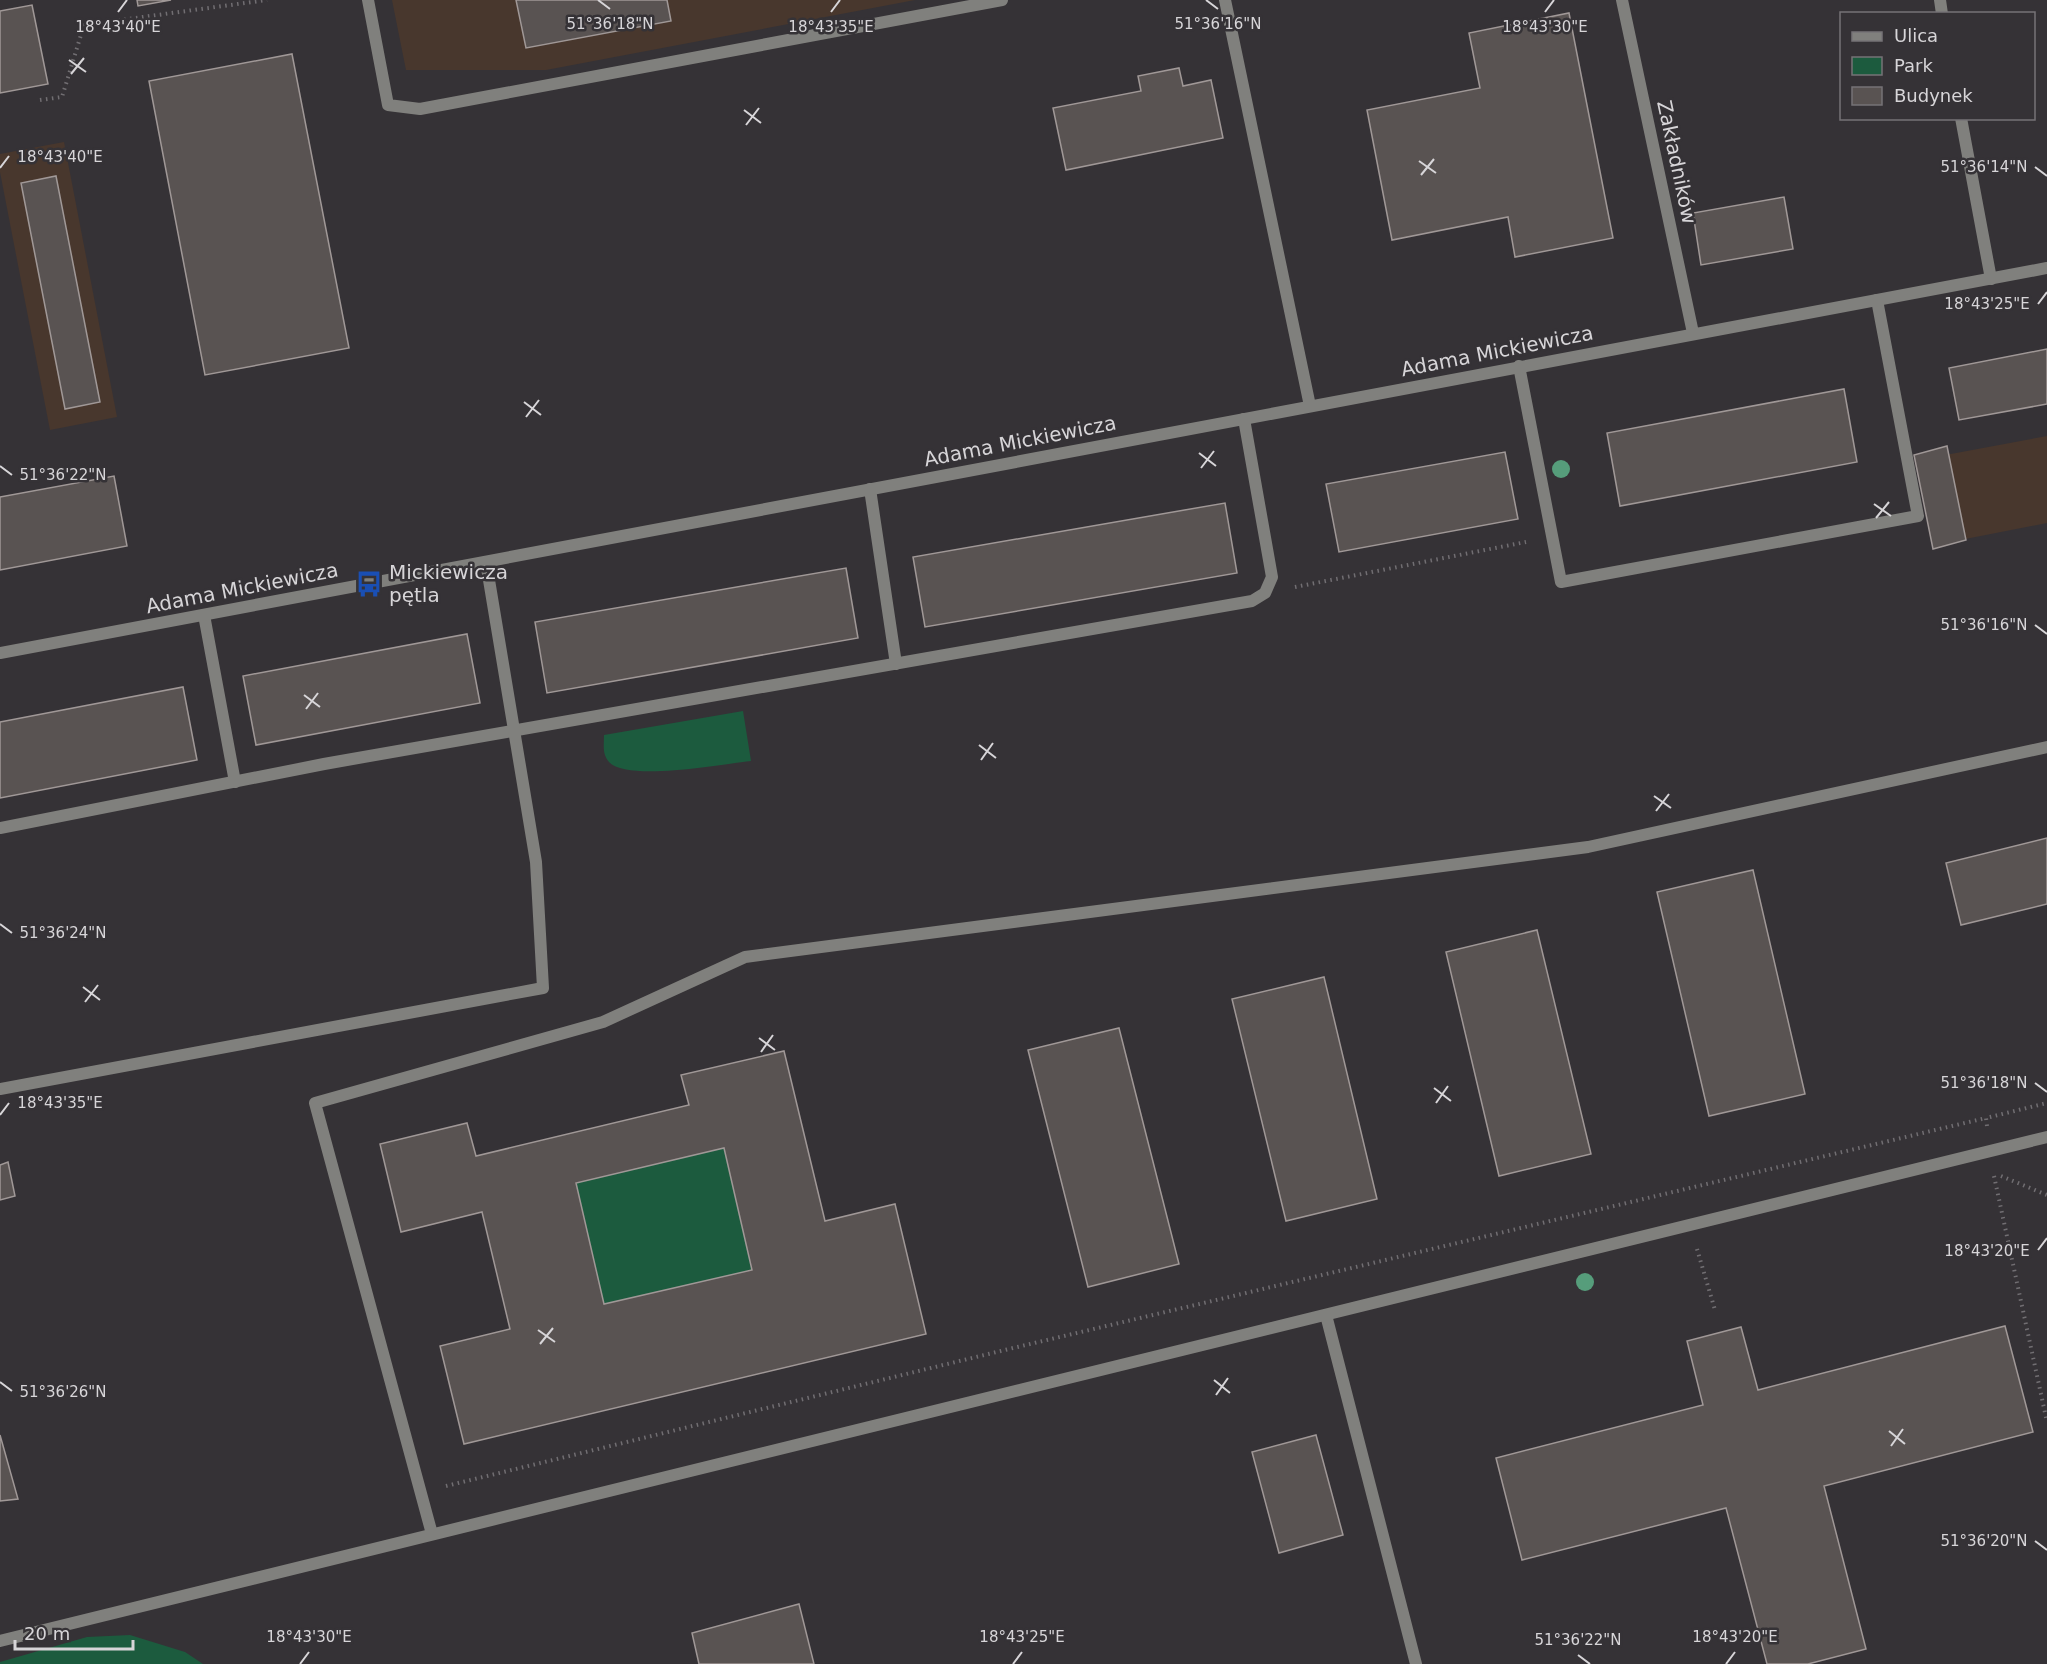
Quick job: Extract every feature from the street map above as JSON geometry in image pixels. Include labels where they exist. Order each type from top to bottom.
[{"type":"street","points":[[368,0],[388,105],[420,110],[1002,0]]},
{"type":"street","points":[[1225,0],[1310,406]]},
{"type":"street","name":"Zakładników","points":[[1622,0],[1693,333]]},
{"type":"street","points":[[1962,120],[1991,279]]},
{"type":"street","name":"Adama Mickiewicza","points":[[0,653],[2047,268]]},
{"type":"street","points":[[1520,366],[1561,582],[1918,516],[1877,300]]},
{"type":"street","points":[[0,828],[324,764],[1252,601],[1265,593],[1272,577],[1244,419]]},
{"type":"street","points":[[870,489],[896,664]]},
{"type":"street","points":[[0,1089],[543,988],[536,862],[486,562]]},
{"type":"street","points":[[204,615],[235,782]]},
{"type":"street","points":[[432,1534],[315,1103],[603,1022],[745,957],[1588,847],[2047,747]]},
{"type":"street","points":[[0,1641],[2047,1137]]},
{"type":"street","points":[[1326,1315],[1416,1664]]},
{"type":"path","points":[[40,100],[62,97],[84,24],[267,0]]},
{"type":"path","points":[[1265,593],[1552,537]]},
{"type":"path","points":[[421,1492],[1009,1349],[1986,1118]]},
{"type":"path","points":[[1993,1173],[2047,1422]]},
{"type":"shaded area","points":[[392,0],[915,0],[546,70],[406,70]]},
{"type":"shaded area","points":[[64,142],[117,417],[50,430],[0,172],[0,154]]},
{"type":"shaded area","points":[[2047,436],[2047,523],[1940,544],[1924,459]]},
{"type":"green space","points":[[743,711],[751,761],[676,770],[635,771],[619,768],[609,762],[605,756],[604,735]]},
{"type":"green space","points":[[724,1148],[752,1270],[604,1304],[576,1183]]},
{"type":"green space","points":[[130,1635],[185,1652],[203,1664],[0,1664],[0,1662],[87,1637]]},
{"type":"building","points":[[137,0],[171,0],[138,6]]},
{"type":"building","points":[[516,0],[667,0],[671,21],[526,48]]},
{"type":"building","points":[[32,5],[48,84],[0,93],[0,11]]},
{"type":"building","points":[[1569,13],[1613,238],[1515,257],[1508,217],[1392,240],[1367,110],[1480,88],[1469,33]]},
{"type":"building","points":[[292,54],[349,348],[205,375],[149,81]]},
{"type":"building","points":[[1179,68],[1183,86],[1211,80],[1223,138],[1066,170],[1053,108],[1141,91],[1138,76]]},
{"type":"building","points":[[56,176],[100,402],[65,409],[21,183]]},
{"type":"building","points":[[1784,197],[1793,249],[1701,265],[1693,213]]},
{"type":"building","points":[[2047,349],[2047,404],[1959,420],[1949,368]]},
{"type":"building","points":[[1844,389],[1857,462],[1620,506],[1607,433]]},
{"type":"building","points":[[1947,446],[1966,540],[1933,549],[1914,455]]},
{"type":"building","points":[[1505,452],[1518,519],[1339,552],[1326,484]]},
{"type":"building","points":[[114,476],[127,546],[0,570],[0,497]]},
{"type":"building","points":[[1225,503],[1237,573],[925,627],[913,557]]},
{"type":"building","points":[[846,568],[858,638],[547,693],[535,622]]},
{"type":"building","points":[[467,634],[480,703],[256,745],[243,676]]},
{"type":"building","points":[[183,687],[197,760],[0,798],[0,722]]},
{"type":"building","points":[[2047,838],[2047,904],[1961,925],[1946,863]]},
{"type":"building","points":[[1753,870],[1805,1094],[1709,1116],[1657,892]]},
{"type":"building","points":[[1537,930],[1591,1154],[1499,1176],[1446,952]]},
{"type":"building","points":[[1324,977],[1377,1199],[1286,1221],[1232,999]]},
{"type":"building","points":[[1119,1028],[1179,1264],[1088,1287],[1028,1050]]},
{"type":"building","points":[[784,1051],[825,1221],[895,1204],[926,1334],[464,1444],[440,1346],[510,1329],[482,1212],[401,1232],[380,1144],[467,1123],[476,1156],[689,1105],[681,1075]],"holes":[[[724,1148],[752,1270],[604,1304],[576,1183]]]},
{"type":"building","points":[[8,1162],[15,1196],[0,1200],[0,1165]]},
{"type":"building","points":[[2005,1326],[2033,1432],[1824,1486],[1866,1649],[1808,1664],[1767,1664],[1726,1508],[1522,1560],[1496,1458],[1703,1405],[1687,1341],[1741,1327],[1758,1390]]},
{"type":"building","points":[[0,1435],[18,1499],[0,1501]]},
{"type":"building","points":[[1316,1435],[1343,1535],[1279,1553],[1252,1452]]},
{"type":"building","points":[[799,1604],[814,1664],[699,1664],[692,1633]]},
{"type":"place","name":"Mickiewicza pętla","points":[[369,584]]}]
